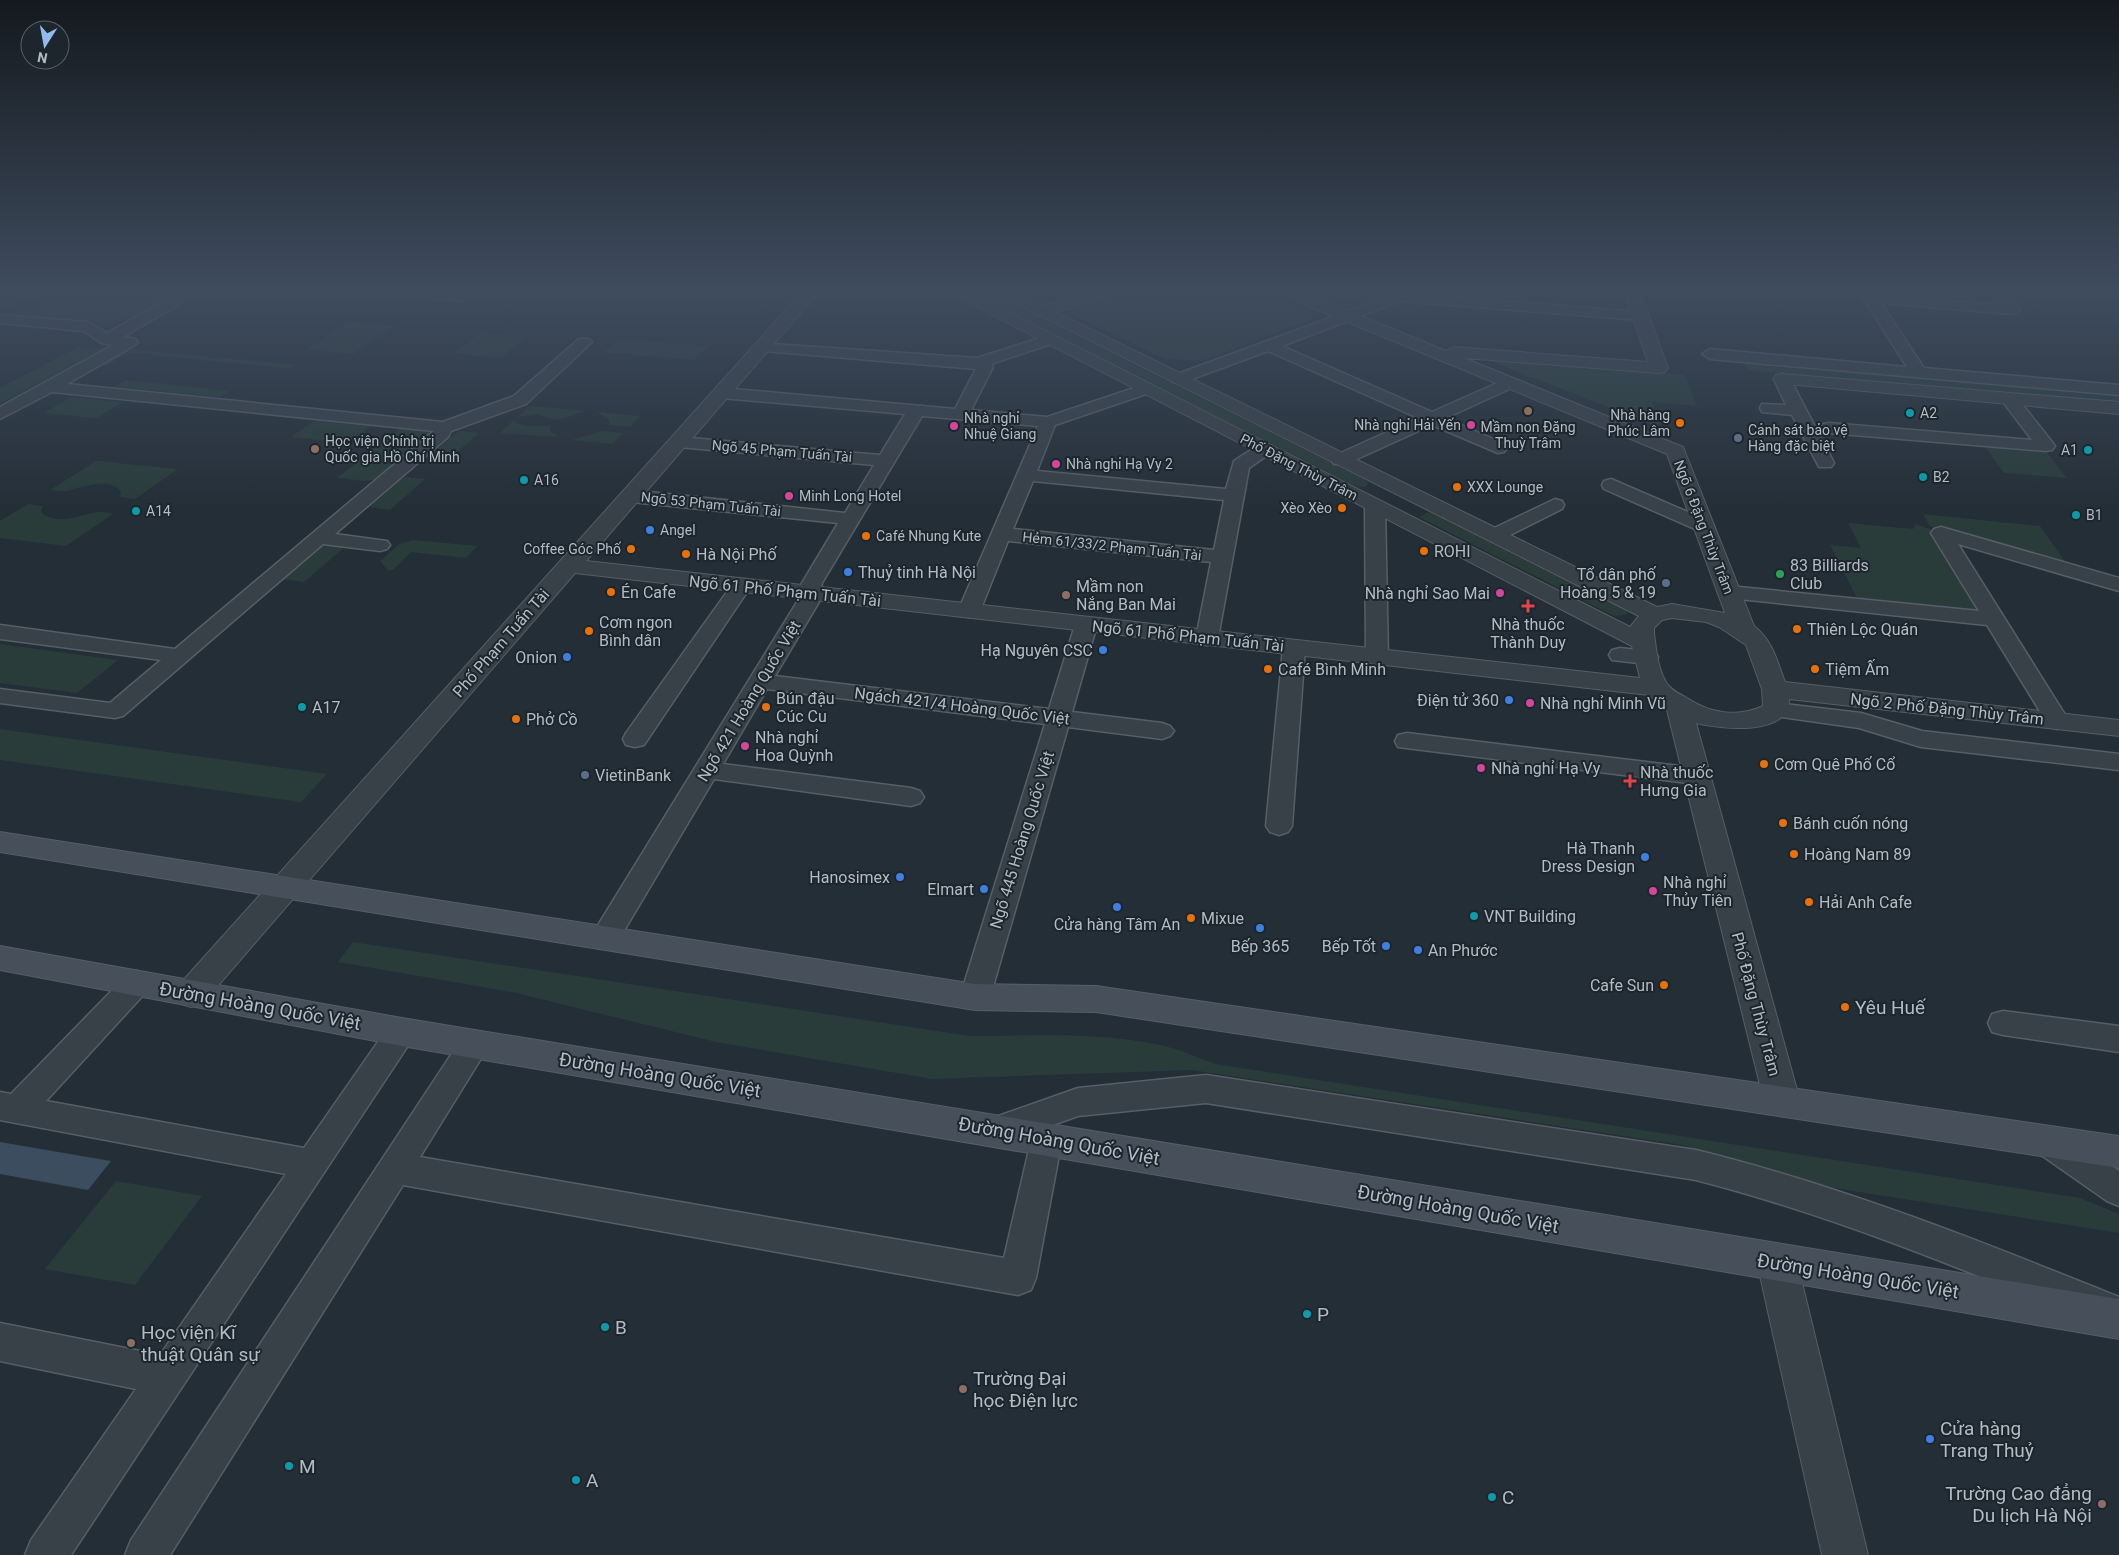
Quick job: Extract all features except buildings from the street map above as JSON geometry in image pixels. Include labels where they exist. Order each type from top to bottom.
[{"type":"main road","points":[[0,842],[975,997],[1096,999],[2119,1152]]},
{"type":"main road","name":"Đường Hoàng Quốc Việt","points":[[0,958],[402,1032],[2119,1319]]},
{"type":"street","name":"Phố Phạm Tuấn Tài","points":[[191,994],[747,365]]},
{"type":"street","name":"Phố Đặng Thùy Trâm","points":[[1098,365],[1375,506],[1644,649],[1668,696],[1696,776],[1782,1101]]},
{"type":"street","name":"Phố Đặng Thùy Trâm","points":[[1148,365],[1654,615]]},
{"type":"street","name":"Ngõ 6 Đặng Thùy Trâm","points":[[1464,365],[1676,451],[1743,630]]},
{"type":"street","points":[[1615,365],[1659,368],[1658,365]]},
{"type":"street","points":[[1782,379],[2119,408]]},
{"type":"street","points":[[1375,506],[1405,492]]},
{"type":"street","name":"Ngõ 61 Phố Phạm Tuấn Tài","points":[[569,566],[1377,657],[1668,696]]},
{"type":"street","points":[[1644,649],[1642,626],[1654,615],[1672,611],[1708,615],[1743,630],[1756,641],[1763,653],[1775,700],[1754,720],[1734,722],[1709,717],[1668,696]]},
{"type":"street","name":"Ngõ 2 Phố Đặng Thùy Trâm","points":[[1775,700],[2057,721],[2119,728]]},
{"type":"street","points":[[1777,1262],[1845,1555]]},
{"type":"lane","points":[[0,414],[89,365]]},
{"type":"lane","points":[[48,387],[434,425],[443,428],[520,400],[559,365]]},
{"type":"lane","points":[[960,415],[985,367],[981,365]]},
{"type":"lane","points":[[1178,379],[1216,365]]},
{"type":"lane","points":[[1311,365],[1498,448]]},
{"type":"lane","points":[[1832,365],[2119,390]]},
{"type":"lane","points":[[1913,365],[1918,372]]},
{"type":"lane","points":[[1782,379],[1825,463]]},
{"type":"lane","points":[[1340,460],[1510,383]]},
{"type":"lane","points":[[722,393],[1048,422],[1146,389]]},
{"type":"lane","points":[[1829,428],[2046,446],[2009,399]]},
{"type":"lane","points":[[1768,408],[1798,411]]},
{"type":"lane","name":"Ngõ 421 Hoàng Quốc Việt","points":[[606,938],[808,602],[812,583],[916,411]]},
{"type":"lane","points":[[969,612],[1048,422]]},
{"type":"lane","points":[[0,696],[115,711],[442,433],[443,428]]},
{"type":"lane","name":"Ngõ 45 Phạm Tuấn Tài","points":[[679,442],[886,461]]},
{"type":"lane","points":[[1207,638],[1240,465],[1266,450]]},
{"type":"lane","points":[[1026,475],[1234,495]]},
{"type":"lane","points":[[1611,485],[1704,526]]},
{"type":"lane","name":"Ngõ 53 Phạm Tuấn Tài","points":[[631,496],[851,519]]},
{"type":"lane","points":[[1495,535],[1555,504]]},
{"type":"lane","points":[[1375,506],[1377,517],[1377,657]]},
{"type":"lane","points":[[2057,721],[1941,533],[2116,587]]},
{"type":"lane","name":"Hẻm 61/33/2 Phạm Tuấn Tài","points":[[1001,534],[1222,557]]},
{"type":"lane","points":[[318,538],[380,545]]},
{"type":"lane","points":[[635,738],[741,586]]},
{"type":"lane","points":[[1729,592],[1993,618]]},
{"type":"lane","name":"Ngõ 445 Hoàng Quốc Việt","points":[[975,997],[1086,625]]},
{"type":"lane","points":[[0,632],[180,656]]},
{"type":"lane","points":[[1279,826],[1294,648]]},
{"type":"lane","points":[[1620,655],[1644,649]]},
{"type":"lane","name":"Ngách 421/4 Hoàng Quốc Việt","points":[[761,681],[1162,731]]},
{"type":"lane","points":[[1775,700],[1922,739],[2119,762]]},
{"type":"lane","points":[[1407,741],[1696,776]]},
{"type":"lane","points":[[707,770],[911,797]]},
{"type":"lane","points":[[9,1108],[137,983]]},
{"type":"lane","points":[[2003,1023],[2119,1040]]},
{"type":"lane","points":[[46,1555],[310,1164],[402,1032]]},
{"type":"lane","points":[[146,1555],[475,1044]]},
{"type":"lane","points":[[996,1131],[1078,1102],[1206,1089],[1696,1165],[1751,1178],[1967,1252],[2119,1315]]},
{"type":"lane","points":[[9,1108],[310,1164]]},
{"type":"lane","points":[[395,1168],[1018,1278],[1046,1139]]},
{"type":"lane","points":[[2048,1142],[2119,1190]]},
{"type":"lane","points":[[0,1342],[167,1376]]},
{"type":"green space","points":[[45,365],[72,365],[0,404],[0,388]]},
{"type":"green space","points":[[252,365],[294,365],[289,368]]},
{"type":"green space","points":[[1115,365],[1134,365],[1368,483],[1367,486],[1362,487],[1351,484]]},
{"type":"green space","points":[[1500,365],[1555,365],[1685,375],[1697,406],[1652,402],[1659,427]]},
{"type":"green space","points":[[1745,365],[1762,365],[2119,396],[2119,403],[1747,370]]},
{"type":"green space","points":[[126,380],[230,391],[220,397],[115,387]]},
{"type":"green space","points":[[71,397],[123,402],[97,418],[44,413]]},
{"type":"green space","points":[[531,406],[586,411],[557,420],[536,414],[517,417]]},
{"type":"green space","points":[[599,412],[640,416],[630,427],[609,425],[609,419]]},
{"type":"green space","points":[[314,421],[371,426],[349,443],[291,437]]},
{"type":"green space","points":[[513,421],[524,426],[550,426],[550,431],[559,437],[500,433]]},
{"type":"green space","points":[[400,428],[430,431],[432,436],[380,479],[365,481],[337,478]]},
{"type":"green space","points":[[459,431],[479,433],[448,460],[427,458]]},
{"type":"green space","points":[[602,431],[623,433],[613,444],[572,440]]},
{"type":"green space","points":[[1983,444],[2044,449],[2067,478],[2004,473]]},
{"type":"green space","points":[[96,461],[178,469],[135,499],[120,497],[121,492],[116,487],[103,483],[65,491],[50,490]]},
{"type":"green space","points":[[404,477],[425,479],[390,510],[369,507]]},
{"type":"green space","points":[[28,504],[43,506],[41,511],[44,515],[57,519],[99,512],[113,514],[66,546],[0,538],[0,521]]},
{"type":"green space","points":[[1429,512],[1624,606],[1628,614],[1616,616],[1608,613],[1419,517]]},
{"type":"green space","points":[[1923,514],[2040,526],[2069,567],[1930,526]]},
{"type":"green space","points":[[1848,523],[1913,529],[1916,524],[1932,530],[1983,613],[1858,600],[1830,545],[1861,548]]},
{"type":"green space","points":[[413,540],[477,546],[466,558],[411,552],[393,570],[388,570],[380,561],[399,544]]},
{"type":"green space","points":[[322,544],[345,547],[304,582],[281,579]]},
{"type":"green space","points":[[0,644],[118,660],[77,693],[0,683]]},
{"type":"green space","points":[[0,729],[327,774],[301,802],[0,760]]},
{"type":"green space","points":[[353,942],[970,1036],[1046,1035],[1097,1037],[1147,1043],[1172,1048],[1215,1064],[2080,1198],[2119,1214],[2119,1233],[1815,1185],[1683,1145],[1191,1070],[932,1079],[716,1042],[512,992],[338,962]]},
{"type":"green space","points":[[116,1181],[202,1196],[135,1285],[45,1269]]},
{"type":"water","points":[[0,1142],[111,1161],[88,1190],[0,1174]]},
{"type":"place","name":"Mầm non Đặng Thuỳ Trâm","points":[[1528,411]]},
{"type":"place","name":"A2","points":[[1910,413]]},
{"type":"place","name":"Nhà hàng Phúc Lâm","points":[[1680,423]]},
{"type":"place","name":"Nhà nghỉ Hải Yến","points":[[1471,425]]},
{"type":"place","name":"Nhà nghỉ Nhuệ Giang","points":[[954,426]]},
{"type":"place","name":"Cảnh sát bảo vệ Hàng đặc biệt","points":[[1738,438]]},
{"type":"place","name":"Học viện Chính trị Quốc gia Hồ Chí Minh","points":[[315,449]]},
{"type":"place","name":"A1","points":[[2088,450]]},
{"type":"place","name":"Nhà nghỉ Hạ Vy 2","points":[[1056,464]]},
{"type":"place","name":"B2","points":[[1923,477]]},
{"type":"place","name":"A16","points":[[524,480]]},
{"type":"place","name":"XXX Lounge","points":[[1457,487]]},
{"type":"place","name":"Minh Long Hotel","points":[[789,496]]},
{"type":"place","name":"Xèo Xèo","points":[[1342,508]]},
{"type":"place","name":"A14","points":[[136,511]]},
{"type":"place","name":"B1","points":[[2076,515]]},
{"type":"place","name":"Angel","points":[[650,530]]},
{"type":"place","name":"Café Nhung Kute","points":[[866,536]]},
{"type":"place","name":"Coffee Góc Phố","points":[[631,549]]},
{"type":"place","name":"ROHI","points":[[1424,551]]},
{"type":"place","name":"Hà Nội Phố","points":[[686,554]]},
{"type":"place","name":"Thuỷ tinh Hà Nội","points":[[848,572]]},
{"type":"place","name":"83 Billiards Club","points":[[1780,574]]},
{"type":"place","name":"Tổ dân phố Hoàng 5 & 19","points":[[1666,583]]},
{"type":"place","name":"Én Cafe","points":[[611,592]]},
{"type":"place","name":"Nhà nghỉ Sao Mai","points":[[1500,593]]},
{"type":"place","name":"Mầm non Nắng Ban Mai","points":[[1066,595]]},
{"type":"place","name":"Nhà thuốc Thành Duy","points":[[1528,606]]},
{"type":"place","name":"Thiên Lộc Quán","points":[[1797,629]]},
{"type":"place","name":"Cơm ngon Bình dân","points":[[589,631]]},
{"type":"place","name":"Hạ Nguyên CSC","points":[[1103,650]]},
{"type":"place","name":"Onion","points":[[567,657]]},
{"type":"place","name":"Café Bình Minh","points":[[1268,669]]},
{"type":"place","name":"Tiệm Ấm","points":[[1815,669]]},
{"type":"place","name":"Điện tử 360","points":[[1509,700]]},
{"type":"place","name":"Nhà nghỉ Minh Vũ","points":[[1530,703]]},
{"type":"place","name":"A17","points":[[302,707]]},
{"type":"place","name":"Bún đậu Cúc Cu","points":[[766,707]]},
{"type":"place","name":"Phở Cồ","points":[[516,719]]},
{"type":"place","name":"Nhà nghỉ Hoa Quỳnh","points":[[745,746]]},
{"type":"place","name":"Cơm Quê Phố Cổ","points":[[1764,764]]},
{"type":"place","name":"Nhà nghỉ Hạ Vy","points":[[1481,768]]},
{"type":"place","name":"VietinBank","points":[[585,775]]},
{"type":"place","name":"Nhà thuốc Hưng Gia","points":[[1630,781]]},
{"type":"place","name":"Bánh cuốn nóng","points":[[1783,823]]},
{"type":"place","name":"Hoàng Nam 89","points":[[1794,854]]},
{"type":"place","name":"Hà Thanh Dress Design","points":[[1645,857]]},
{"type":"place","name":"Hanosimex","points":[[900,877]]},
{"type":"place","name":"Elmart","points":[[984,889]]},
{"type":"place","name":"Nhà nghỉ Thủy Tiên","points":[[1653,891]]},
{"type":"place","name":"Hải Anh Cafe","points":[[1809,902]]},
{"type":"place","name":"Cửa hàng Tâm An","points":[[1117,907]]},
{"type":"place","name":"VNT Building","points":[[1474,916]]},
{"type":"place","name":"Mixue","points":[[1191,918]]},
{"type":"place","name":"Bếp 365","points":[[1260,928]]},
{"type":"place","name":"Bếp Tốt","points":[[1386,946]]},
{"type":"place","name":"An Phước","points":[[1418,950]]},
{"type":"place","name":"Cafe Sun","points":[[1664,985]]},
{"type":"place","name":"Yêu Huế","points":[[1845,1007]]},
{"type":"place","name":"P","points":[[1307,1314]]},
{"type":"place","name":"B","points":[[605,1327]]},
{"type":"place","name":"Học viện Kĩ thuật Quân sự","points":[[131,1343]]},
{"type":"place","name":"Trường Đại học Điện lực","points":[[963,1389]]},
{"type":"place","name":"Cửa hàng Trang Thuỷ","points":[[1930,1439]]},
{"type":"place","name":"M","points":[[289,1466]]},
{"type":"place","name":"A","points":[[576,1480]]},
{"type":"place","name":"C","points":[[1492,1497]]},
{"type":"place","name":"Trường Cao đẳng Du lịch Hà Nội","points":[[2102,1504]]}]
